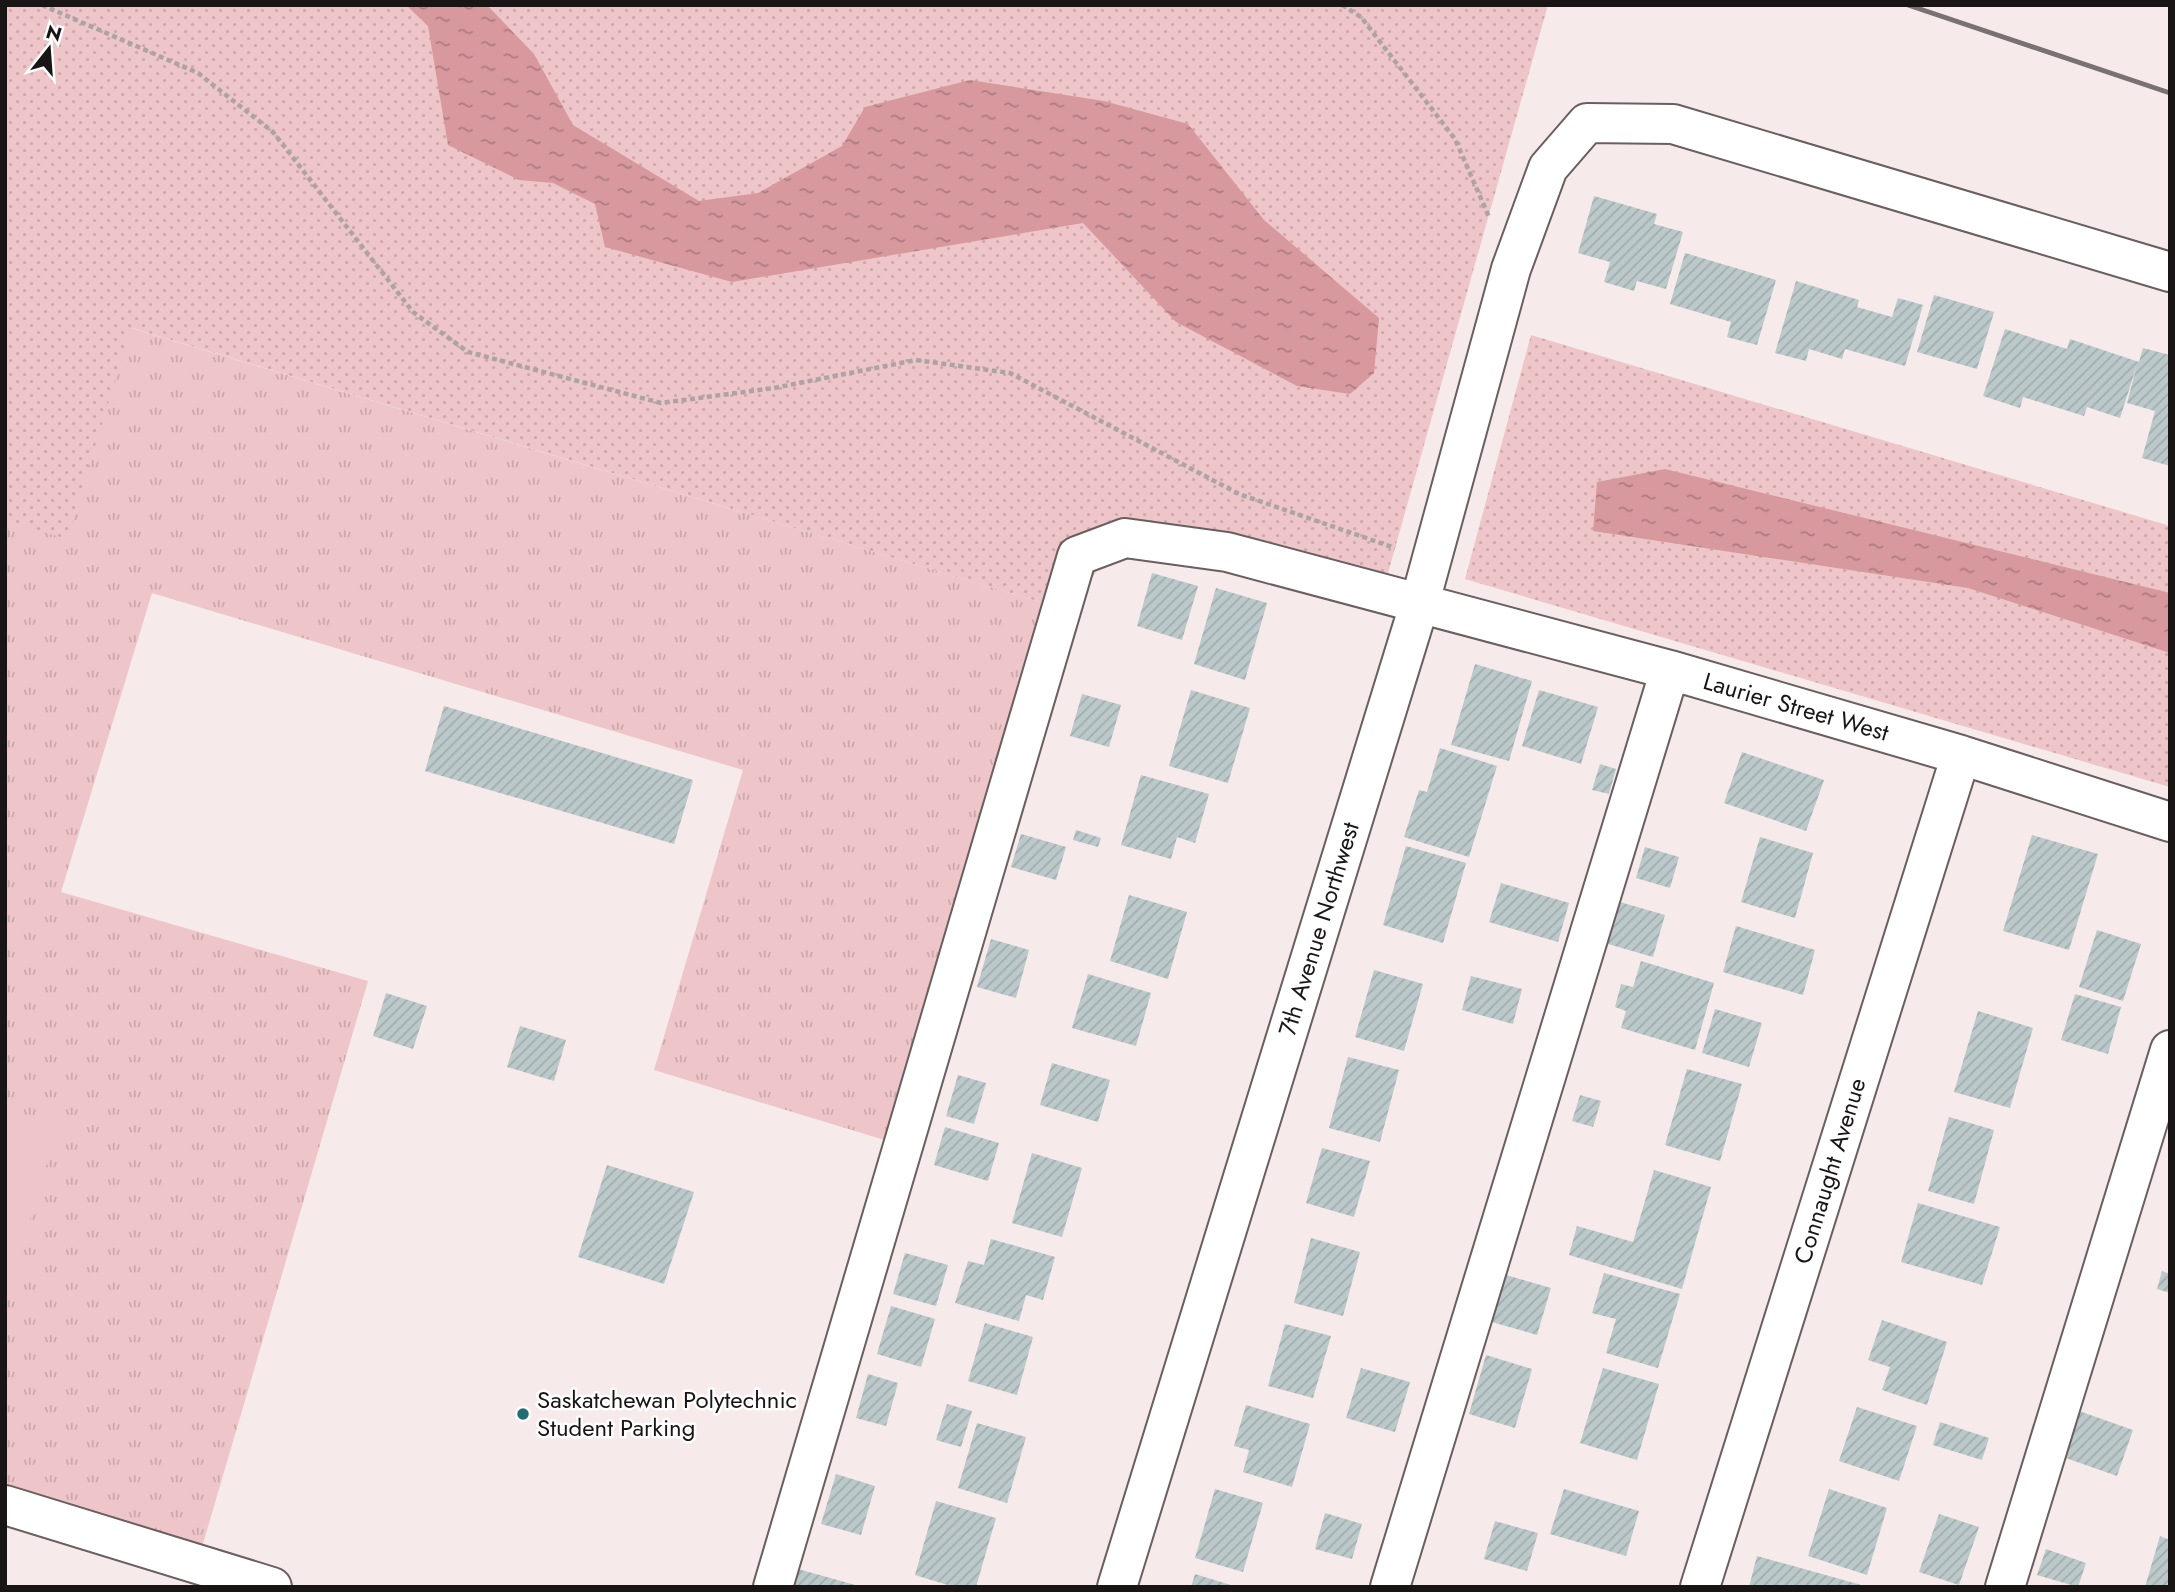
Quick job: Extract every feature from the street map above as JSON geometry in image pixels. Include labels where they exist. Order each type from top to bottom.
[{"type":"street","name":"7th Avenue Northwest","points":[[1117,1587],[1420,602],[1511,269],[1548,168],[1587,123],[1673,124],[2170,272]]},
{"type":"street","name":"Laurier Street West","points":[[773,1587],[1077,556],[1125,538],[1227,552],[1670,670],[1961,755],[2170,822]]},
{"type":"street","points":[[1390,1587],[1670,670]]},
{"type":"street","name":"Connaught Avenue","points":[[1700,1587],[1961,755]]},
{"type":"street","points":[[2005,1587],[2170,1049]]},
{"type":"street","points":[[5,1505],[272,1587]]},
{"type":"path","points":[[41,5],[198,73],[273,132],[413,312],[468,352],[661,403],[774,388],[916,360],[1010,373],[1239,494],[1431,561]]},
{"type":"path","points":[[1342,5],[1360,17],[1455,139],[1511,269]]},
{"type":"green space","points":[[5,5],[1548,5],[1386,580],[1181,526],[1107,552],[1073,612],[132,328],[67,540],[5,521]]},
{"type":"green space","points":[[131,328],[1073,612],[911,1148],[654,1070],[743,770],[152,593],[61,892],[368,981],[202,1547],[5,1487],[5,521],[67,539]]},
{"type":"green space","points":[[1531,335],[2170,526],[2170,787],[1465,579]]},
{"type":"green space","points":[[5,1110],[58,1126],[5,1303]]},
{"type":"water","points":[[406,5],[487,5],[534,54],[573,125],[699,201],[758,193],[842,146],[865,107],[970,80],[1104,101],[1188,124],[1264,220],[1379,318],[1374,373],[1350,394],[1297,386],[1176,322],[1083,223],[732,282],[605,247],[595,204],[553,183],[519,180],[448,145],[428,26]]},
{"type":"water","points":[[1665,469],[2170,593],[2170,653],[1968,588],[1593,531],[1597,482]]},
{"type":"building","points":[[1594,196],[1657,214],[1654,224],[1683,232],[1666,289],[1637,281],[1634,291],[1604,282],[1610,262],[1578,253]]},
{"type":"building","points":[[1685,253],[1776,280],[1757,345],[1727,337],[1731,322],[1670,304]]},
{"type":"building","points":[[1796,281],[1859,300],[1857,307],[1892,317],[1898,298],[1923,305],[1905,366],[1845,349],[1842,359],[1809,349],[1806,361],[1775,353]]},
{"type":"building","points":[[1934,295],[1994,312],[1977,369],[1917,352]]},
{"type":"building","points":[[2005,329],[2067,349],[2070,339],[2139,362],[2143,348],[2170,355],[2170,466],[2142,458],[2155,411],[2127,403],[2137,365],[2120,418],[2087,407],[2084,416],[2023,397],[2020,408],[1983,396]]},
{"type":"building","points":[[1152,573],[1198,586],[1182,640],[1137,626]]},
{"type":"building","points":[[1216,588],[1267,603],[1245,680],[1194,664]]},
{"type":"building","points":[[1475,664],[1532,681],[1509,761],[1451,745]]},
{"type":"building","points":[[1191,690],[1250,708],[1228,783],[1169,766]]},
{"type":"building","points":[[1539,690],[1598,707],[1581,764],[1522,746]]},
{"type":"building","points":[[1082,694],[1121,705],[1109,747],[1070,736]]},
{"type":"building","points":[[444,706],[693,780],[674,844],[425,771]]},
{"type":"building","points":[[1440,748],[1497,766],[1469,857],[1404,837],[1419,790],[1427,792]]},
{"type":"building","points":[[1742,752],[1824,780],[1806,831],[1724,803]]},
{"type":"building","points":[[1600,764],[1616,769],[1609,794],[1592,790]]},
{"type":"building","points":[[1141,775],[1209,794],[1195,843],[1177,837],[1171,859],[1121,845]]},
{"type":"building","points":[[1076,830],[1101,838],[1098,847],[1073,840]]},
{"type":"building","points":[[1021,834],[1066,847],[1056,880],[1011,867]]},
{"type":"building","points":[[2032,835],[2098,854],[2069,950],[2003,931]]},
{"type":"building","points":[[1760,837],[1813,853],[1795,918],[1741,902]]},
{"type":"building","points":[[1406,846],[1466,863],[1443,943],[1383,925]]},
{"type":"building","points":[[1645,847],[1679,857],[1670,888],[1636,878]]},
{"type":"building","points":[[1501,883],[1569,903],[1558,942],[1489,922]]},
{"type":"building","points":[[1129,895],[1187,912],[1168,979],[1110,961]]},
{"type":"building","points":[[1620,902],[1665,915],[1653,957],[1608,944]]},
{"type":"building","points":[[1736,926],[1815,950],[1803,995],[1723,972]]},
{"type":"building","points":[[2097,930],[2141,944],[2123,1001],[2079,987]]},
{"type":"building","points":[[991,939],[1029,950],[1016,998],[977,987]]},
{"type":"building","points":[[1641,961],[1714,983],[1695,1050],[1621,1028],[1626,1011],[1615,1007],[1621,984],[1633,987]]},
{"type":"building","points":[[1374,970],[1423,984],[1404,1051],[1355,1037]]},
{"type":"building","points":[[1088,974],[1151,993],[1136,1046],[1072,1028]]},
{"type":"building","points":[[1471,976],[1522,989],[1513,1024],[1462,1010]]},
{"type":"building","points":[[386,993],[427,1006],[413,1049],[373,1036]]},
{"type":"building","points":[[2075,994],[2121,1007],[2108,1054],[2061,1040]]},
{"type":"building","points":[[1715,1009],[1762,1023],[1749,1067],[1702,1053]]},
{"type":"building","points":[[1978,1011],[2033,1028],[2010,1108],[1954,1092]]},
{"type":"building","points":[[520,1026],[566,1040],[554,1081],[507,1067]]},
{"type":"building","points":[[1348,1057],[1399,1070],[1380,1142],[1329,1128]]},
{"type":"building","points":[[1052,1063],[1110,1080],[1098,1122],[1040,1105]]},
{"type":"building","points":[[1687,1069],[1742,1084],[1720,1161],[1665,1145]]},
{"type":"building","points":[[958,1075],[986,1083],[974,1124],[946,1116]]},
{"type":"building","points":[[1580,1095],[1601,1101],[1593,1127],[1572,1121]]},
{"type":"building","points":[[1949,1117],[1994,1130],[1974,1204],[1928,1191]]},
{"type":"building","points":[[945,1127],[999,1143],[988,1181],[934,1165]]},
{"type":"building","points":[[1322,1148],[1370,1161],[1354,1217],[1306,1203]]},
{"type":"building","points":[[1032,1153],[1082,1168],[1062,1237],[1012,1223]]},
{"type":"building","points":[[607,1165],[694,1192],[664,1284],[578,1257]]},
{"type":"building","points":[[1654,1170],[1711,1187],[1682,1289],[1569,1255],[1577,1226],[1633,1242]]},
{"type":"building","points":[[1918,1203],[2000,1227],[1982,1285],[1901,1262]]},
{"type":"building","points":[[1311,1238],[1360,1252],[1343,1316],[1294,1303]]},
{"type":"building","points":[[991,1239],[1055,1257],[1043,1300],[1026,1295],[1019,1321],[955,1303],[968,1261],[984,1265]]},
{"type":"building","points":[[905,1253],[948,1265],[936,1306],[893,1294]]},
{"type":"building","points":[[2162,1271],[2170,1274],[2170,1293],[2157,1289]]},
{"type":"building","points":[[1604,1273],[1680,1294],[1658,1368],[1606,1353],[1616,1319],[1592,1313]]},
{"type":"building","points":[[1506,1275],[1551,1288],[1537,1335],[1492,1322]]},
{"type":"building","points":[[891,1306],[935,1319],[921,1367],[877,1354]]},
{"type":"building","points":[[1882,1320],[1947,1342],[1927,1405],[1882,1390],[1890,1367],[1868,1360]]},
{"type":"building","points":[[985,1323],[1033,1337],[1017,1395],[968,1381]]},
{"type":"building","points":[[1285,1324],[1331,1336],[1313,1398],[1268,1386]]},
{"type":"building","points":[[1486,1355],[1532,1369],[1515,1428],[1469,1414]]},
{"type":"building","points":[[1361,1368],[1410,1382],[1395,1432],[1346,1418]]},
{"type":"building","points":[[1603,1368],[1659,1384],[1637,1460],[1580,1443]]},
{"type":"building","points":[[868,1374],[898,1383],[886,1426],[856,1418]]},
{"type":"building","points":[[947,1404],[972,1411],[961,1447],[936,1440]]},
{"type":"building","points":[[1246,1405],[1310,1424],[1292,1487],[1243,1472],[1249,1450],[1234,1446]]},
{"type":"building","points":[[1857,1407],[1917,1426],[1899,1481],[1839,1461]]},
{"type":"building","points":[[2079,1411],[2133,1430],[2117,1476],[2063,1457]]},
{"type":"building","points":[[1940,1422],[1989,1438],[1982,1460],[1933,1445]]},
{"type":"building","points":[[977,1423],[1026,1437],[1007,1503],[958,1488]]},
{"type":"building","points":[[836,1474],[875,1486],[861,1535],[821,1524]]},
{"type":"building","points":[[1215,1489],[1263,1503],[1243,1572],[1195,1558]]},
{"type":"building","points":[[1564,1489],[1639,1511],[1626,1556],[1550,1534]]},
{"type":"building","points":[[1829,1489],[1887,1508],[1867,1575],[1808,1556]]},
{"type":"building","points":[[936,1501],[996,1518],[976,1587],[954,1587],[915,1575]]},
{"type":"building","points":[[1325,1513],[1362,1524],[1352,1559],[1315,1549]]},
{"type":"building","points":[[1939,1514],[1979,1527],[1959,1585],[1919,1572]]},
{"type":"building","points":[[1495,1521],[1538,1533],[1527,1571],[1484,1559]]},
{"type":"building","points":[[2160,1536],[2170,1540],[2170,1587],[2145,1587]]},
{"type":"building","points":[[2046,1549],[2086,1563],[2078,1587],[2037,1575]]},
{"type":"building","points":[[1757,1556],[1865,1586],[1865,1587],[1749,1587]]},
{"type":"building","points":[[798,1569],[859,1586],[859,1587],[793,1587]]},
{"type":"building","points":[[1195,1574],[1234,1586],[1234,1587],[1191,1587]]},
{"type":"railway","points":[[1908,5],[2170,93]]},
{"type":"place","name":"Saskatchewan Polytechnic Student Parking","points":[[523,1414]]}]
